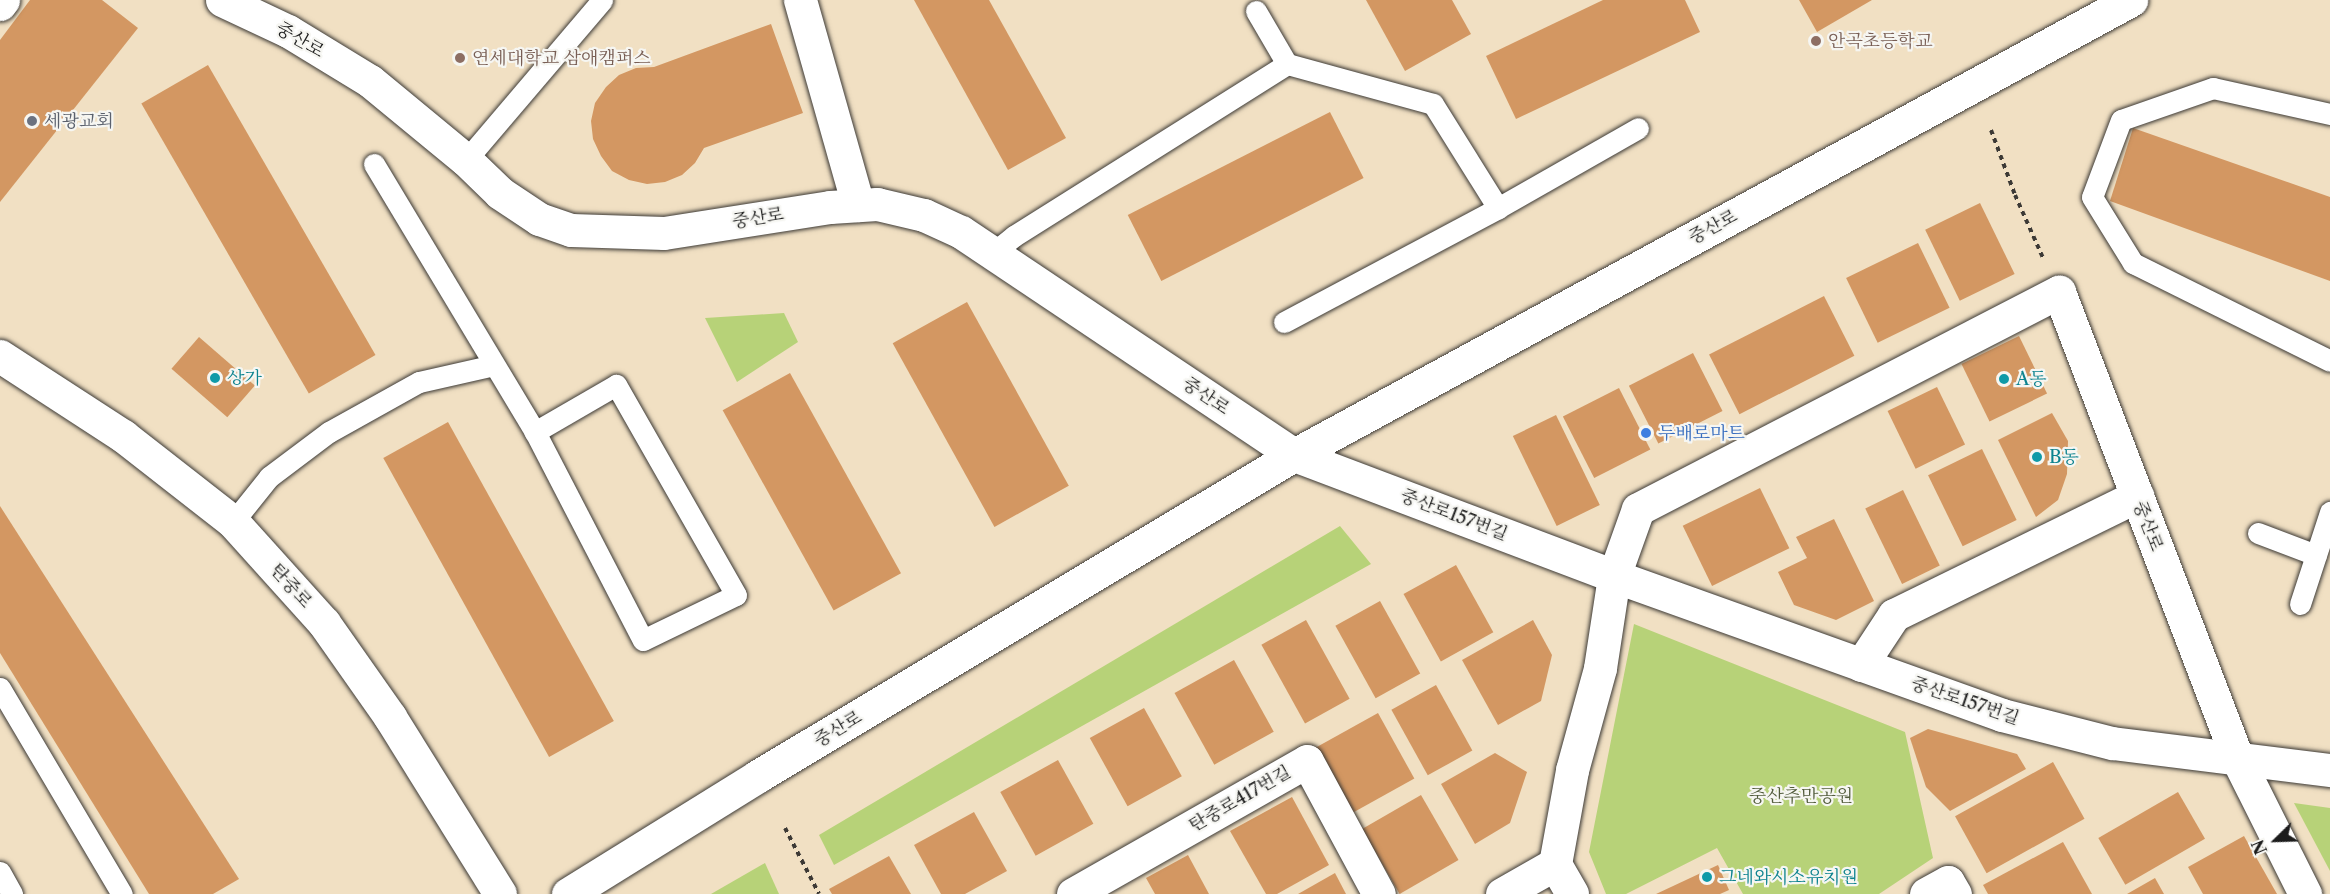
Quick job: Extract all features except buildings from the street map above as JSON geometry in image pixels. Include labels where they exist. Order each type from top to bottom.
[{"type":"street","points":[[0,4],[3,0]]},
{"type":"street","name":"중산로","points":[[222,0],[288,31],[370,81],[466,160],[510,200],[539,219],[571,230],[664,233],[830,207],[858,205],[877,204],[924,215],[961,232],[1294,454]]},
{"type":"street","points":[[800,0],[858,205]]},
{"type":"street","name":"중산로","points":[[568,894],[758,776],[1294,454],[2132,0]]},
{"type":"street","points":[[1572,894],[1556,864],[1572,770],[1600,668],[1614,576],[1638,509],[2059,292]]},
{"type":"street","name":"중산로","points":[[2059,292],[2238,760],[2304,894]]},
{"type":"street","name":"탄중로","points":[[0,356],[123,436],[233,522],[324,623],[390,717],[500,894]]},
{"type":"street","name":"중산로157번길","points":[[1294,454],[1614,576],[2002,715],[2112,743],[2330,770]]},
{"type":"street","points":[[1861,665],[1894,615],[2137,496]]},
{"type":"street","name":"탄중로417번길","points":[[1073,894],[1307,761],[1379,894]]},
{"type":"street","points":[[1502,894],[1556,864]]},
{"type":"street","points":[[1926,894],[1948,882],[1955,894]]},
{"type":"lane","points":[[466,160],[602,0]]},
{"type":"lane","points":[[1256,11],[1287,64],[1433,104],[1498,208]]},
{"type":"lane","points":[[993,253],[1014,236],[1287,64]]},
{"type":"lane","points":[[2330,114],[2213,88],[2152,109],[2121,120],[2092,197],[2133,263],[2330,361]]},
{"type":"lane","points":[[1284,322],[1498,208],[1638,128]]},
{"type":"lane","points":[[374,164],[535,432],[643,640],[736,595],[616,385],[535,432]]},
{"type":"lane","points":[[233,522],[269,477],[329,432],[419,382],[494,365]]},
{"type":"lane","points":[[2300,604],[2330,512]]},
{"type":"lane","points":[[2258,534],[2316,555]]},
{"type":"lane","points":[[0,688],[122,894]]},
{"type":"lane","points":[[0,872],[12,894]]},
{"type":"path","points":[[1991,130],[2015,195],[2059,292]]},
{"type":"path","points":[[785,828],[819,894]]},
{"type":"green space","points":[[784,313],[798,342],[737,382],[705,318]]},
{"type":"green space","points":[[1340,526],[1371,564],[834,865],[819,835]]},
{"type":"green space","name":"중산추만공원","points":[[1634,624],[1905,732],[1933,858],[1879,894],[1743,894],[1717,848],[1626,894],[1606,894],[1589,852]]},
{"type":"green space","points":[[2294,803],[2330,808],[2330,871]]},
{"type":"green space","points":[[765,863],[779,894],[711,894]]},
{"type":"place","name":"안곡초등학교","points":[[1816,41]]},
{"type":"place","name":"연세대학교 삼애캠퍼스","points":[[460,58]]},
{"type":"place","name":"세광교회","points":[[32,121]]},
{"type":"place","name":"상가","points":[[215,378]]},
{"type":"place","name":"A동","points":[[2004,379]]},
{"type":"place","name":"두배로마트","points":[[1646,433]]},
{"type":"place","name":"B동","points":[[2037,457]]},
{"type":"place","name":"그네와시소유치원","points":[[1707,877]]}]
